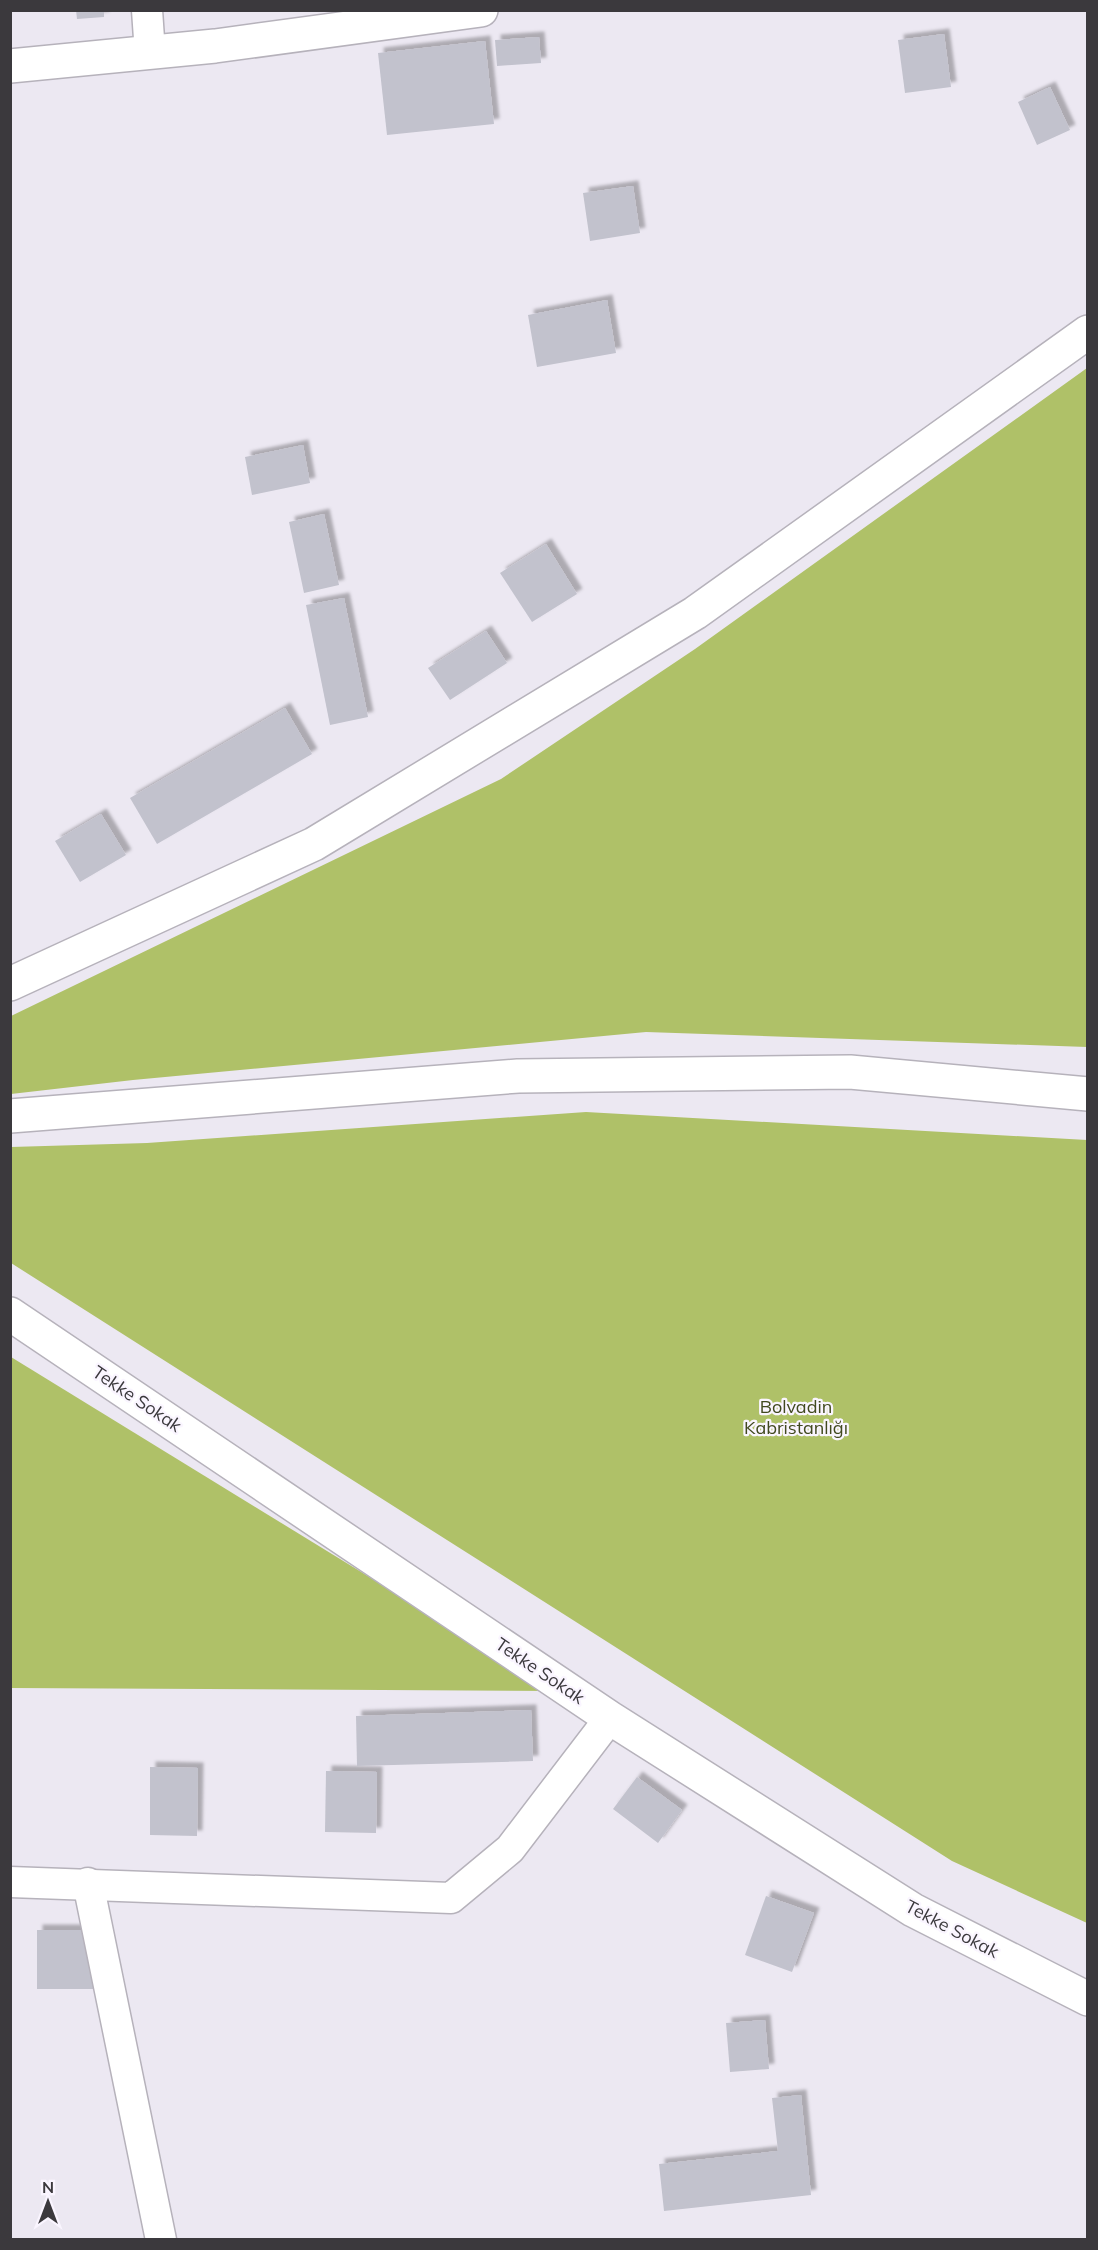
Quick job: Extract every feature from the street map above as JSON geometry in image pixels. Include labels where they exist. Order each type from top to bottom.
[{"type":"street","points":[[147,10],[150,53]]},
{"type":"street","points":[[10,66],[150,53],[481,10]]},
{"type":"street","points":[[10,984],[314,844],[665,632],[695,613],[1088,332]]},
{"type":"street","points":[[10,1116],[518,1076],[850,1071],[1088,1094]]},
{"type":"street","name":"Tekke Sokak","points":[[10,1314],[610,1718],[913,1910],[1088,1999]]},
{"type":"street","points":[[10,1882],[88,1883],[451,1898],[510,1849],[610,1718]]},
{"type":"street","points":[[88,1883],[160,2240]]},
{"type":"green space","points":[[1087,368],[1087,1047],[646,1032],[133,1080],[11,1094],[11,1016],[501,779],[695,649]]},
{"type":"green space","name":"Bolvadin Kabristanlığı","points":[[586,1112],[1087,1140],[1087,1923],[952,1861],[11,1263],[11,1147],[147,1143]]},
{"type":"green space","points":[[11,1357],[555,1691],[11,1688]]},
{"type":"building","points":[[76,10],[104,10],[104,17],[77,19]]},
{"type":"building","points":[[944,34],[951,87],[905,93],[898,40]]},
{"type":"building","points":[[539,37],[541,63],[497,66],[495,40]]},
{"type":"building","points":[[485,41],[494,124],[387,135],[378,53]]},
{"type":"building","points":[[1050,87],[1070,130],[1037,145],[1018,102]]},
{"type":"building","points":[[633,186],[640,233],[590,241],[583,193]]},
{"type":"building","points":[[607,300],[616,353],[537,367],[528,315]]},
{"type":"building","points":[[303,445],[310,483],[252,495],[245,457]]},
{"type":"building","points":[[324,514],[339,585],[304,593],[289,522]]},
{"type":"building","points":[[546,544],[577,594],[532,622],[500,573]]},
{"type":"building","points":[[344,598],[368,717],[330,725],[306,605]]},
{"type":"building","points":[[486,631],[507,663],[450,700],[428,668]]},
{"type":"building","points":[[285,708],[312,754],[157,844],[130,798]]},
{"type":"building","points":[[101,814],[126,855],[80,882],[55,841]]},
{"type":"building","points":[[531,1710],[533,1761],[357,1766],[356,1716]]},
{"type":"building","points":[[150,1767],[198,1768],[197,1836],[150,1835]]},
{"type":"building","points":[[326,1771],[377,1772],[376,1833],[325,1832]]},
{"type":"building","points":[[637,1777],[682,1810],[658,1843],[613,1809]]},
{"type":"building","points":[[766,1896],[814,1913],[792,1972],[745,1955]]},
{"type":"building","points":[[37,1930],[96,1930],[96,1989],[37,1989]]},
{"type":"building","points":[[765,2020],[769,2069],[730,2072],[726,2023]]},
{"type":"building","points":[[801,2095],[811,2195],[664,2211],[659,2164],[778,2151],[772,2098]]}]
